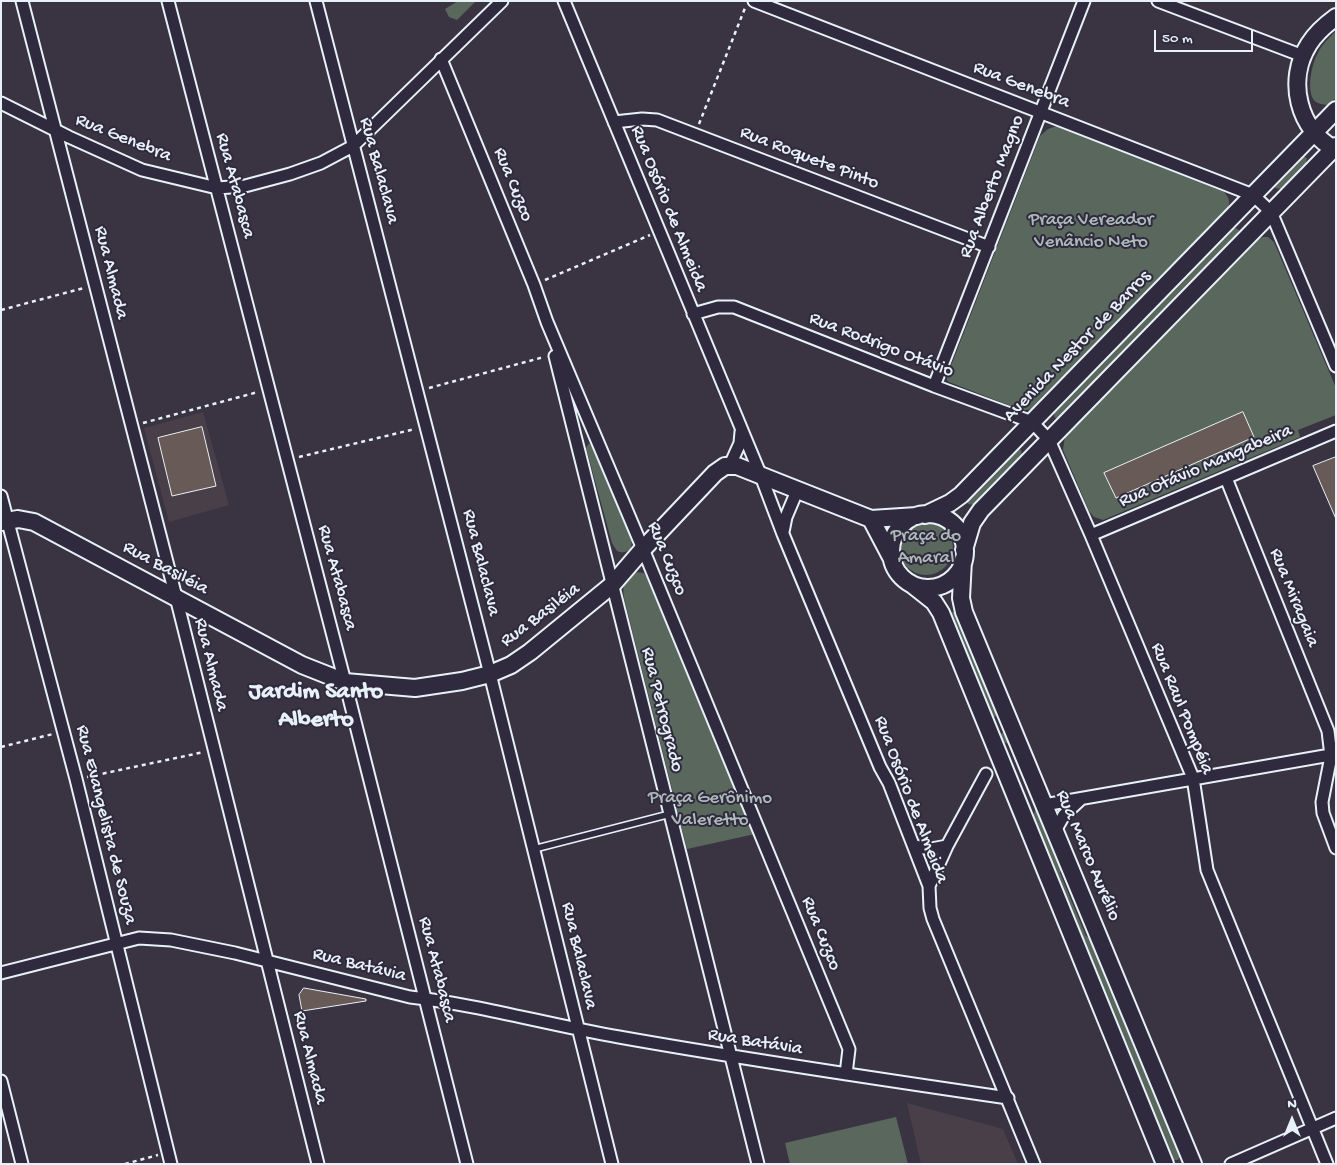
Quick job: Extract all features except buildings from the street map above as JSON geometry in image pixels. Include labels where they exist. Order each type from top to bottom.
[{"type":"street","name":"Rua Almada","points":[[22,1],[176,597],[318,1164]]},
{"type":"street","name":"Rua Atabasca","points":[[168,1],[288,460],[467,1164]]},
{"type":"street","name":"Rua Balaclava","points":[[316,1],[427,426],[612,1164]]},
{"type":"street","name":"Rua Genebra","points":[[1,103],[69,138],[142,170],[217,188],[245,186],[290,174],[321,163],[353,146],[502,1]]},
{"type":"street","name":"Rua Osório de Almeida","points":[[564,1],[761,476],[783,534],[914,846],[929,886],[930,908],[933,919],[1034,1164]]},
{"type":"street","name":"Rua Genebra","points":[[754,1],[1253,195],[1271,212]]},
{"type":"street","name":"Rua Alberto Magno","points":[[934,386],[1084,1]]},
{"type":"street","points":[[1158,1],[1303,56]]},
{"type":"street","points":[[910,583],[925,588],[942,585],[956,574],[964,555],[972,523],[981,510],[1271,212],[1335,149],[1313,133],[1303,115],[1298,95],[1298,75],[1303,56],[1316,34],[1336,17]]},
{"type":"street","name":"Rua Cuzco","points":[[441,59],[534,285],[547,322],[643,549],[848,1049],[846,1074]]},
{"type":"street","name":"Avenida Nestor de Barros","points":[[921,515],[956,500],[1336,110]]},
{"type":"street","name":"Rua Roquete Pinto","points":[[614,122],[650,119],[694,134],[989,247]]},
{"type":"street","points":[[1271,212],[1336,366]]},
{"type":"street","name":"Rua Rodrigo Otávio","points":[[693,314],[718,307],[734,307],[934,386],[1032,422],[1049,440]]},
{"type":"street","name":"Rua Petrogrado","points":[[547,322],[758,1164]]},
{"type":"street","points":[[741,431],[740,442],[730,465],[871,519],[921,515],[940,516],[952,524],[961,535],[964,555]]},
{"type":"street","name":"Rua Otávio Mangabeira","points":[[1091,535],[1336,431]]},
{"type":"street","name":"Rua Raul Pompéia","points":[[1049,440],[1193,778],[1207,870],[1327,1164]]},
{"type":"street","name":"Rua Basiléia","points":[[4,521],[26,519],[34,522],[302,664],[345,682],[415,688],[445,684],[490,674],[511,665],[530,652],[599,598],[715,473],[720,468],[730,465]]},
{"type":"street","name":"Rua Miragaia","points":[[1226,478],[1328,732],[1334,755],[1322,802],[1323,813],[1336,848]]},
{"type":"street","points":[[783,534],[786,517],[797,491]]},
{"type":"street","name":"Rua Evangelista de Souza","points":[[1,496],[4,521],[64,732],[170,1158]]},
{"type":"street","points":[[892,560],[891,552],[894,536],[903,524],[921,515]]},
{"type":"street","points":[[871,519],[896,571],[934,602],[941,613],[1165,1164]]},
{"type":"street","name":"Rua Marco Aurélio","points":[[964,555],[961,598],[964,612],[1193,1164]]},
{"type":"street","points":[[991,734],[1011,725]]},
{"type":"street","points":[[1044,805],[1334,755]]},
{"type":"street","points":[[929,886],[947,846],[986,774]]},
{"type":"street","points":[[1055,831],[1064,815],[1080,800]]},
{"type":"street","points":[[914,846],[931,849],[947,846]]},
{"type":"street","name":"Rua Batávia","points":[[1,973],[139,938],[161,939],[267,960],[410,997],[577,1030],[731,1057],[1008,1098]]},
{"type":"street","points":[[1,1081],[22,1164]]},
{"type":"street","points":[[1231,1164],[1336,1118]]},
{"type":"lane","points":[[534,849],[670,814]]},
{"type":"path","points":[[694,134],[748,1]]},
{"type":"path","points":[[534,285],[658,231]]},
{"type":"path","points":[[1,310],[94,285]]},
{"type":"path","points":[[418,391],[555,354]]},
{"type":"path","points":[[132,426],[269,389]]},
{"type":"path","points":[[288,460],[427,426]]},
{"type":"path","points":[[1,747],[64,732]]},
{"type":"path","points":[[76,779],[213,750]]},
{"type":"path","points":[[125,1164],[170,1158]]},
{"type":"shaded area","points":[[203,412],[229,505],[169,522],[144,428]]},
{"type":"shaded area","points":[[907,1103],[1003,1129],[1018,1164],[921,1164]]},
{"type":"green space","points":[[458,1],[476,1],[457,20],[449,17],[445,9]]},
{"type":"green space","points":[[1336,31],[1336,98],[1327,105],[1316,102],[1310,85],[1316,57],[1326,41]]},
{"type":"green space","name":"Praça Vereador Venâncio Neto","points":[[1057,126],[1224,192],[1229,199],[1229,206],[1038,407],[1021,410],[949,382],[947,376],[1040,136],[1048,129]]},
{"type":"green space","points":[[1302,156],[1307,158],[1306,164],[1282,189],[1275,188],[1275,183]]},
{"type":"green space","points":[[1234,227],[1239,230],[1238,234],[1060,417],[1055,418],[1053,412]]},
{"type":"green space","points":[[1268,237],[1274,242],[1336,388],[1336,415],[1298,430],[1300,437],[1103,520],[1094,517],[1089,511],[1063,450],[1065,436],[1257,240]]},
{"type":"green space","points":[[589,443],[593,447],[632,539],[631,548],[626,552],[617,551],[612,543],[586,448]]},
{"type":"green space","points":[[1018,449],[1021,450],[1022,455],[975,505],[968,504],[967,500]]},
{"type":"green space","name":"Praça do Amaral","points":[[926,521],[936,523],[945,529],[951,538],[953,548],[951,558],[945,567],[936,573],[926,575],[916,573],[907,567],[901,558],[899,548],[901,538],[907,529],[916,523]]},
{"type":"green space","name":"Praça Gerônimo Valeretto","points":[[635,572],[644,573],[649,580],[755,834],[687,849],[624,598],[623,590],[625,583]]},
{"type":"green space","points":[[956,612],[998,712],[995,717],[990,716],[950,614]]},
{"type":"green space","points":[[1002,733],[1006,733],[1063,865],[1060,873],[1086,936],[1094,940],[1181,1155],[1178,1160],[1174,1160],[1171,1157],[1033,817],[1036,807],[1008,744],[1000,740]]},
{"type":"green space","points":[[896,1117],[908,1164],[790,1164],[785,1143]]},
{"type":"district","name":"Jardim Santo Alberto","points":[[316,707]]}]
